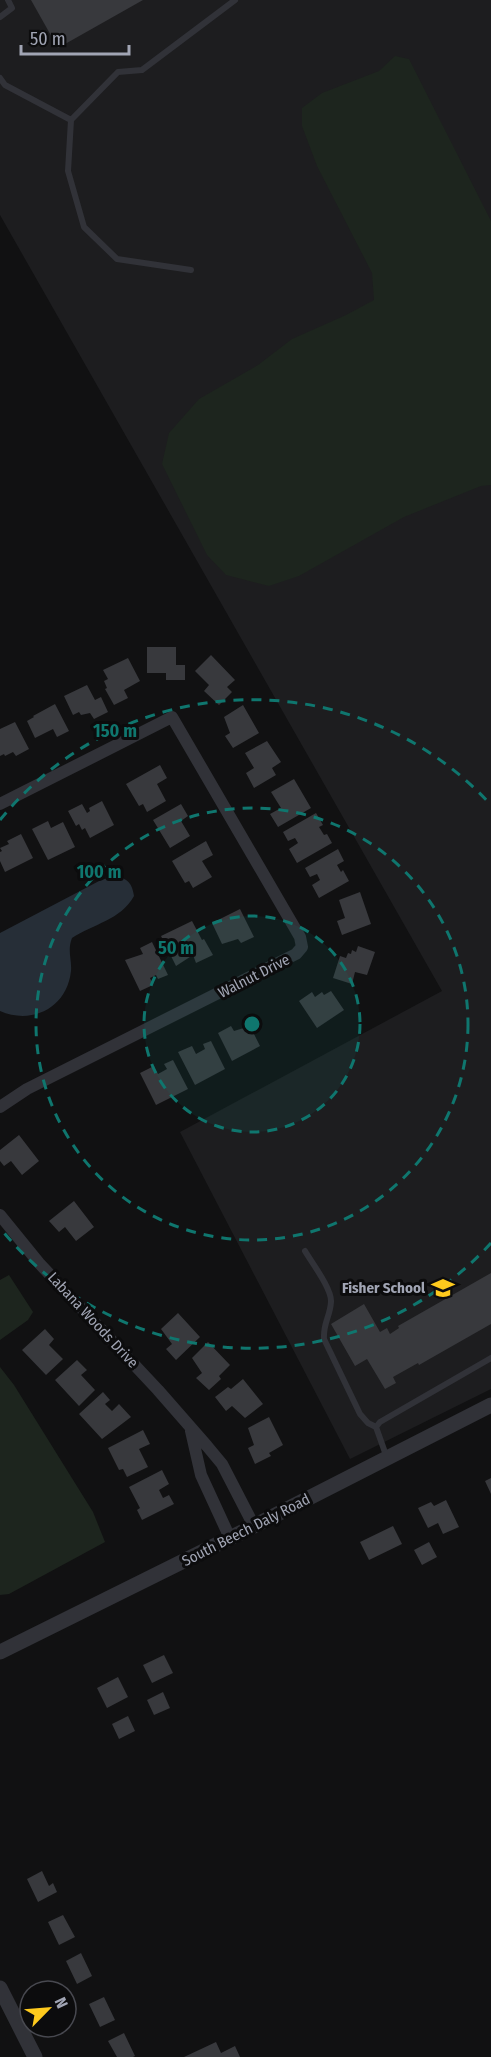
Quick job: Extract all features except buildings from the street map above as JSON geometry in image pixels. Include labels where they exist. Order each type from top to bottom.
[{"type":"street","name":"Walnut Drive","points":[[0,804],[172,717],[300,937],[302,947],[297,954],[27,1089],[0,1107]]},
{"type":"street","name":"Labana Woods Drive","points":[[0,1215],[39,1263],[222,1464],[254,1526]]},
{"type":"street","name":"South Beech Daly Road","points":[[0,1652],[491,1405]]},
{"type":"street","name":"Labana Woods Drive","points":[[188,1424],[201,1475],[230,1538]]},
{"type":"street","points":[[0,1988],[35,2057]]},
{"type":"lane","points":[[0,16],[12,8],[8,0]]},
{"type":"lane","points":[[192,270],[117,259],[84,227],[68,171],[71,120],[118,72],[142,70],[235,0]]},
{"type":"lane","points":[[0,78],[5,85],[71,120]]},
{"type":"lane","points":[[305,1251],[329,1292],[331,1301],[323,1326],[324,1339],[360,1414],[368,1423],[376,1427],[387,1458]]},
{"type":"lane","points":[[376,1427],[396,1411],[491,1358]]},
{"type":"shaded area","points":[[0,0],[491,0],[491,1389],[350,1459],[180,1132],[442,991],[0,215]]},
{"type":"shaded area","points":[[395,56],[409,59],[491,221],[491,485],[481,486],[404,517],[299,576],[269,586],[226,575],[207,555],[162,464],[169,433],[199,399],[258,365],[292,339],[374,300],[372,273],[317,166],[302,126],[302,108],[322,93],[379,71]]},
{"type":"shaded area","points":[[116,876],[129,882],[134,896],[122,911],[72,938],[71,971],[63,995],[55,1004],[35,1014],[12,1015],[0,1011],[0,933],[101,880]]},
{"type":"shaded area","points":[[9,1275],[33,1312],[28,1320],[0,1340],[0,1280]]},
{"type":"shaded area","points":[[0,1367],[14,1385],[93,1512],[105,1542],[9,1594],[0,1595]]},
{"type":"place","name":"Fisher School","points":[[443,1288]]}]
